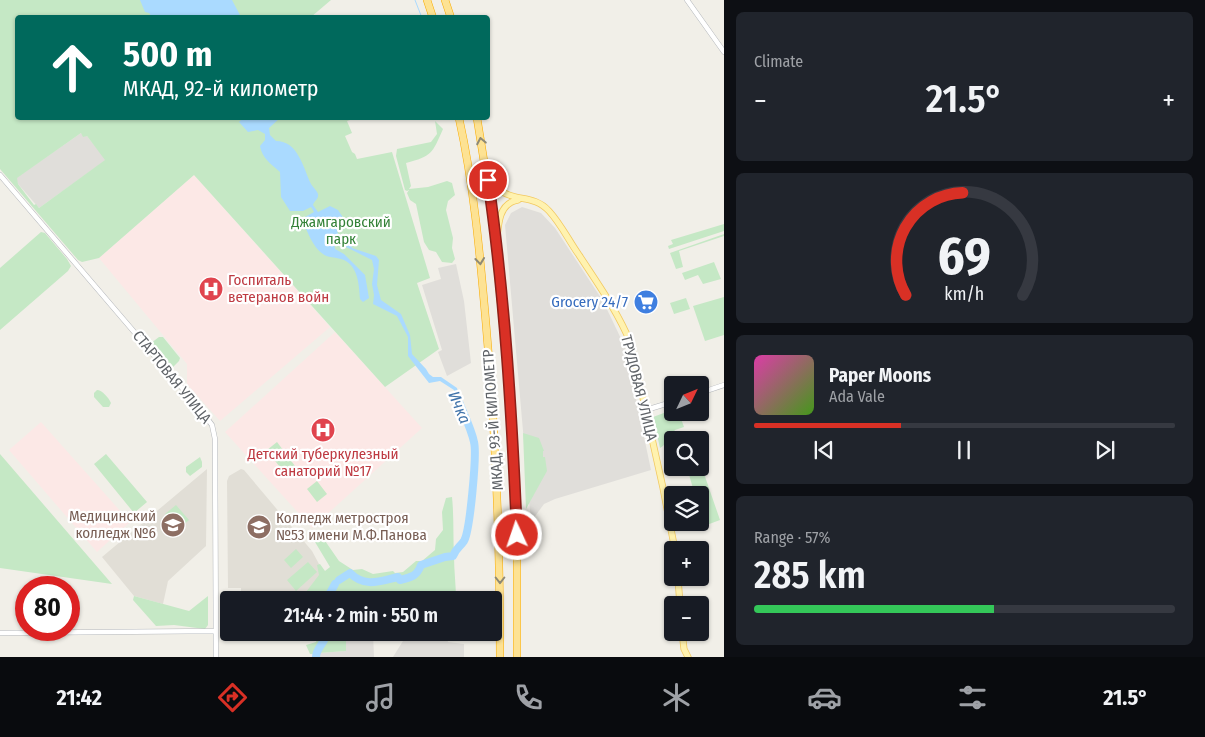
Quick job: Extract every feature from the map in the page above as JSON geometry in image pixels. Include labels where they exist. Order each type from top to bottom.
[{"type":"highway","points":[[427,0],[432,15]]},
{"type":"highway","points":[[445,0],[449,15]]},
{"type":"highway","name":"МКАД, 93-Й КИЛОМЕТР","points":[[459,120],[476,213],[495,430],[500,568],[500,657]]},
{"type":"highway","name":"МКАД, 93-Й КИЛОМЕТР","points":[[477,120],[486,164],[492,211],[507,366],[517,543],[517,657]]},
{"type":"main road","name":"ТРУДОВАЯ УЛИЦА","points":[[486,164],[493,182],[501,192],[512,198],[538,203],[553,216],[618,318],[630,344],[646,410],[673,541]]},
{"type":"main road","points":[[497,255],[500,216],[513,201],[523,200]]},
{"type":"main road","points":[[683,641],[688,657]]},
{"type":"street","points":[[687,0],[724,52]]},
{"type":"street","name":"СТАРТОВАЯ УЛИЦА","points":[[0,175],[159,360],[212,425],[215,439],[216,657]]},
{"type":"street","points":[[709,390],[724,385]]},
{"type":"street","points":[[646,410],[664,404]]},
{"type":"street","points":[[0,633],[215,631]]},
{"type":"shaded area","points":[[81,133],[87,136],[106,160],[39,208],[18,184],[16,178]]},
{"type":"shaded area","name":"Госпиталь ветеранов войн","points":[[194,175],[330,327],[220,421],[187,384],[187,364],[99,258]]},
{"type":"shaded area","points":[[522,207],[541,213],[555,228],[603,301],[625,347],[651,470],[555,499],[544,504],[533,519],[530,511],[505,225],[511,213]]},
{"type":"shaded area","points":[[456,264],[464,301],[471,363],[447,376],[438,352],[442,350],[422,285],[441,279],[438,268]]},
{"type":"shaded area","name":"Детский туберкулезный санаторий №17","points":[[335,332],[422,428],[312,528],[225,432]]},
{"type":"shaded area","points":[[41,422],[130,522],[97,552],[9,450]]},
{"type":"shaded area","name":"Медицинский колледж №6","points":[[207,469],[206,546],[168,581],[163,604],[134,596],[102,557]]},
{"type":"shaded area","name":"Колледж метростроя №53 имени М.Ф.Панова","points":[[241,469],[244,470],[312,551],[326,577],[320,591],[241,591],[241,588],[228,588],[227,481],[229,476]]},
{"type":"shaded area","points":[[346,641],[373,641],[374,657],[319,657],[319,653],[346,651]]},
{"type":"shaded area","points":[[403,641],[448,641],[464,644],[464,657],[393,657]]},
{"type":"green space","name":"Джамгаровский парк","points":[[0,0],[331,0],[313,15],[15,15],[15,120],[350,120],[347,121],[352,133],[345,136],[357,159],[392,152],[430,278],[417,283],[439,349],[385,387],[194,175],[99,258],[82,262],[78,260],[0,169]],"holes":[[[81,133],[83,137],[87,136],[105,160],[39,208],[36,204],[34,205],[18,184],[17,178]]]},
{"type":"green space","points":[[435,121],[443,129],[433,149],[426,156],[406,163],[411,186],[409,189],[428,187],[447,181],[452,183],[455,195],[448,201],[446,210],[453,238],[452,248],[455,259],[452,263],[442,262],[436,252],[429,250],[424,242],[416,204],[410,200],[407,193],[409,190],[405,190],[396,156],[397,149],[431,142],[437,134]]},
{"type":"green space","points":[[724,224],[724,231],[669,249],[668,246],[673,244],[671,240]]},
{"type":"green space","points":[[41,232],[45,233],[71,266],[68,271],[0,330],[0,268]]},
{"type":"green space","points":[[724,234],[724,236],[679,251],[683,267],[676,269],[670,253]]},
{"type":"green space","points":[[714,262],[721,279],[703,284],[698,275],[685,280],[682,273]]},
{"type":"green space","points":[[724,297],[724,335],[705,341],[693,306]]},
{"type":"green space","points":[[686,298],[690,309],[674,314],[670,303]]},
{"type":"green space","points":[[159,337],[163,337],[180,358],[172,368],[151,343]]},
{"type":"green space","points":[[97,390],[109,399],[111,403],[109,407],[103,407],[94,397],[94,393]]},
{"type":"green space","points":[[664,413],[664,421],[682,421],[684,427],[674,431],[664,431],[664,445],[660,448],[653,417]]},
{"type":"green space","points":[[523,433],[539,438],[544,451],[543,457],[545,457],[547,471],[526,509]]},
{"type":"green space","points":[[277,442],[295,466],[285,474],[267,450]]},
{"type":"green space","points":[[0,454],[112,584],[80,579],[80,576],[56,576],[0,568]]},
{"type":"green space","points":[[106,454],[147,502],[134,513],[94,464]]},
{"type":"green space","points":[[200,457],[202,467],[190,476],[186,472],[186,467]]},
{"type":"green space","points":[[689,476],[705,476],[708,486],[692,486]]},
{"type":"green space","points":[[317,481],[327,494],[317,502],[307,489]]},
{"type":"green space","points":[[709,488],[720,520],[709,524]]},
{"type":"green space","points":[[452,497],[456,591],[307,591],[319,575],[317,565],[320,564],[325,571],[330,567],[315,542],[321,535],[339,561],[353,570],[362,569],[373,574],[393,571],[395,573],[403,572],[416,561],[422,561],[435,550],[436,539],[443,530],[442,512],[446,498]]},
{"type":"green space","points":[[176,505],[189,520],[179,529],[165,514]]},
{"type":"green space","points":[[296,549],[303,557],[291,568],[284,560]]},
{"type":"green space","points":[[308,562],[317,572],[296,591],[287,580]]},
{"type":"green space","points":[[134,596],[189,611],[208,596],[208,625],[205,629],[174,625],[156,626],[133,600]]},
{"type":"green space","points":[[346,641],[346,651],[319,653],[319,657],[316,657],[316,654],[310,654],[306,645],[316,642]]},
{"type":"water","points":[[140,0],[232,0],[240,15],[150,15],[145,12]]},
{"type":"water","points":[[241,120],[278,120],[269,128],[270,135],[276,141],[290,145],[299,156],[311,184],[318,194],[313,205],[318,212],[330,206],[338,210],[344,219],[342,223],[345,228],[341,231],[337,230],[338,234],[348,243],[350,240],[352,248],[376,256],[379,260],[377,285],[381,300],[401,314],[410,335],[412,354],[429,374],[433,377],[441,377],[457,388],[461,410],[455,398],[454,390],[440,381],[429,383],[408,356],[408,337],[397,316],[373,304],[372,284],[374,269],[372,260],[338,241],[334,244],[335,249],[344,254],[365,275],[369,298],[363,302],[360,299],[356,275],[351,265],[341,259],[323,254],[311,239],[302,221],[314,212],[311,207],[303,211],[290,211],[281,197],[280,172],[267,160],[261,150],[260,146],[265,140],[265,134],[258,130],[248,132],[239,122]]},
{"type":"waterway","points":[[415,0],[421,15]]},
{"type":"waterway","name":"Ичка","points":[[339,580],[350,573],[361,581],[367,582],[398,577],[400,580],[408,578],[414,576],[421,565],[453,556],[464,541],[471,508],[475,449],[471,432],[459,402]]},
{"type":"waterway","name":"Ичка","points":[[331,591],[335,584]]},
{"type":"waterway","name":"Ичка","points":[[316,657],[324,641]]},
{"type":"place","name":"Госпиталь ветеранов войн","points":[[211,289]]},
{"type":"place","name":"Grocery 24/7","points":[[646,302]]},
{"type":"place","name":"Детский туберкулезный санаторий №17","points":[[323,430]]},
{"type":"place","name":"Медицинский колледж №6","points":[[173,525]]},
{"type":"place","name":"Колледж метростроя №53 имени М.Ф.Панова","points":[[259,527]]},
{"type":"route","points":[[488,180],[507,366],[517,535]]}]
